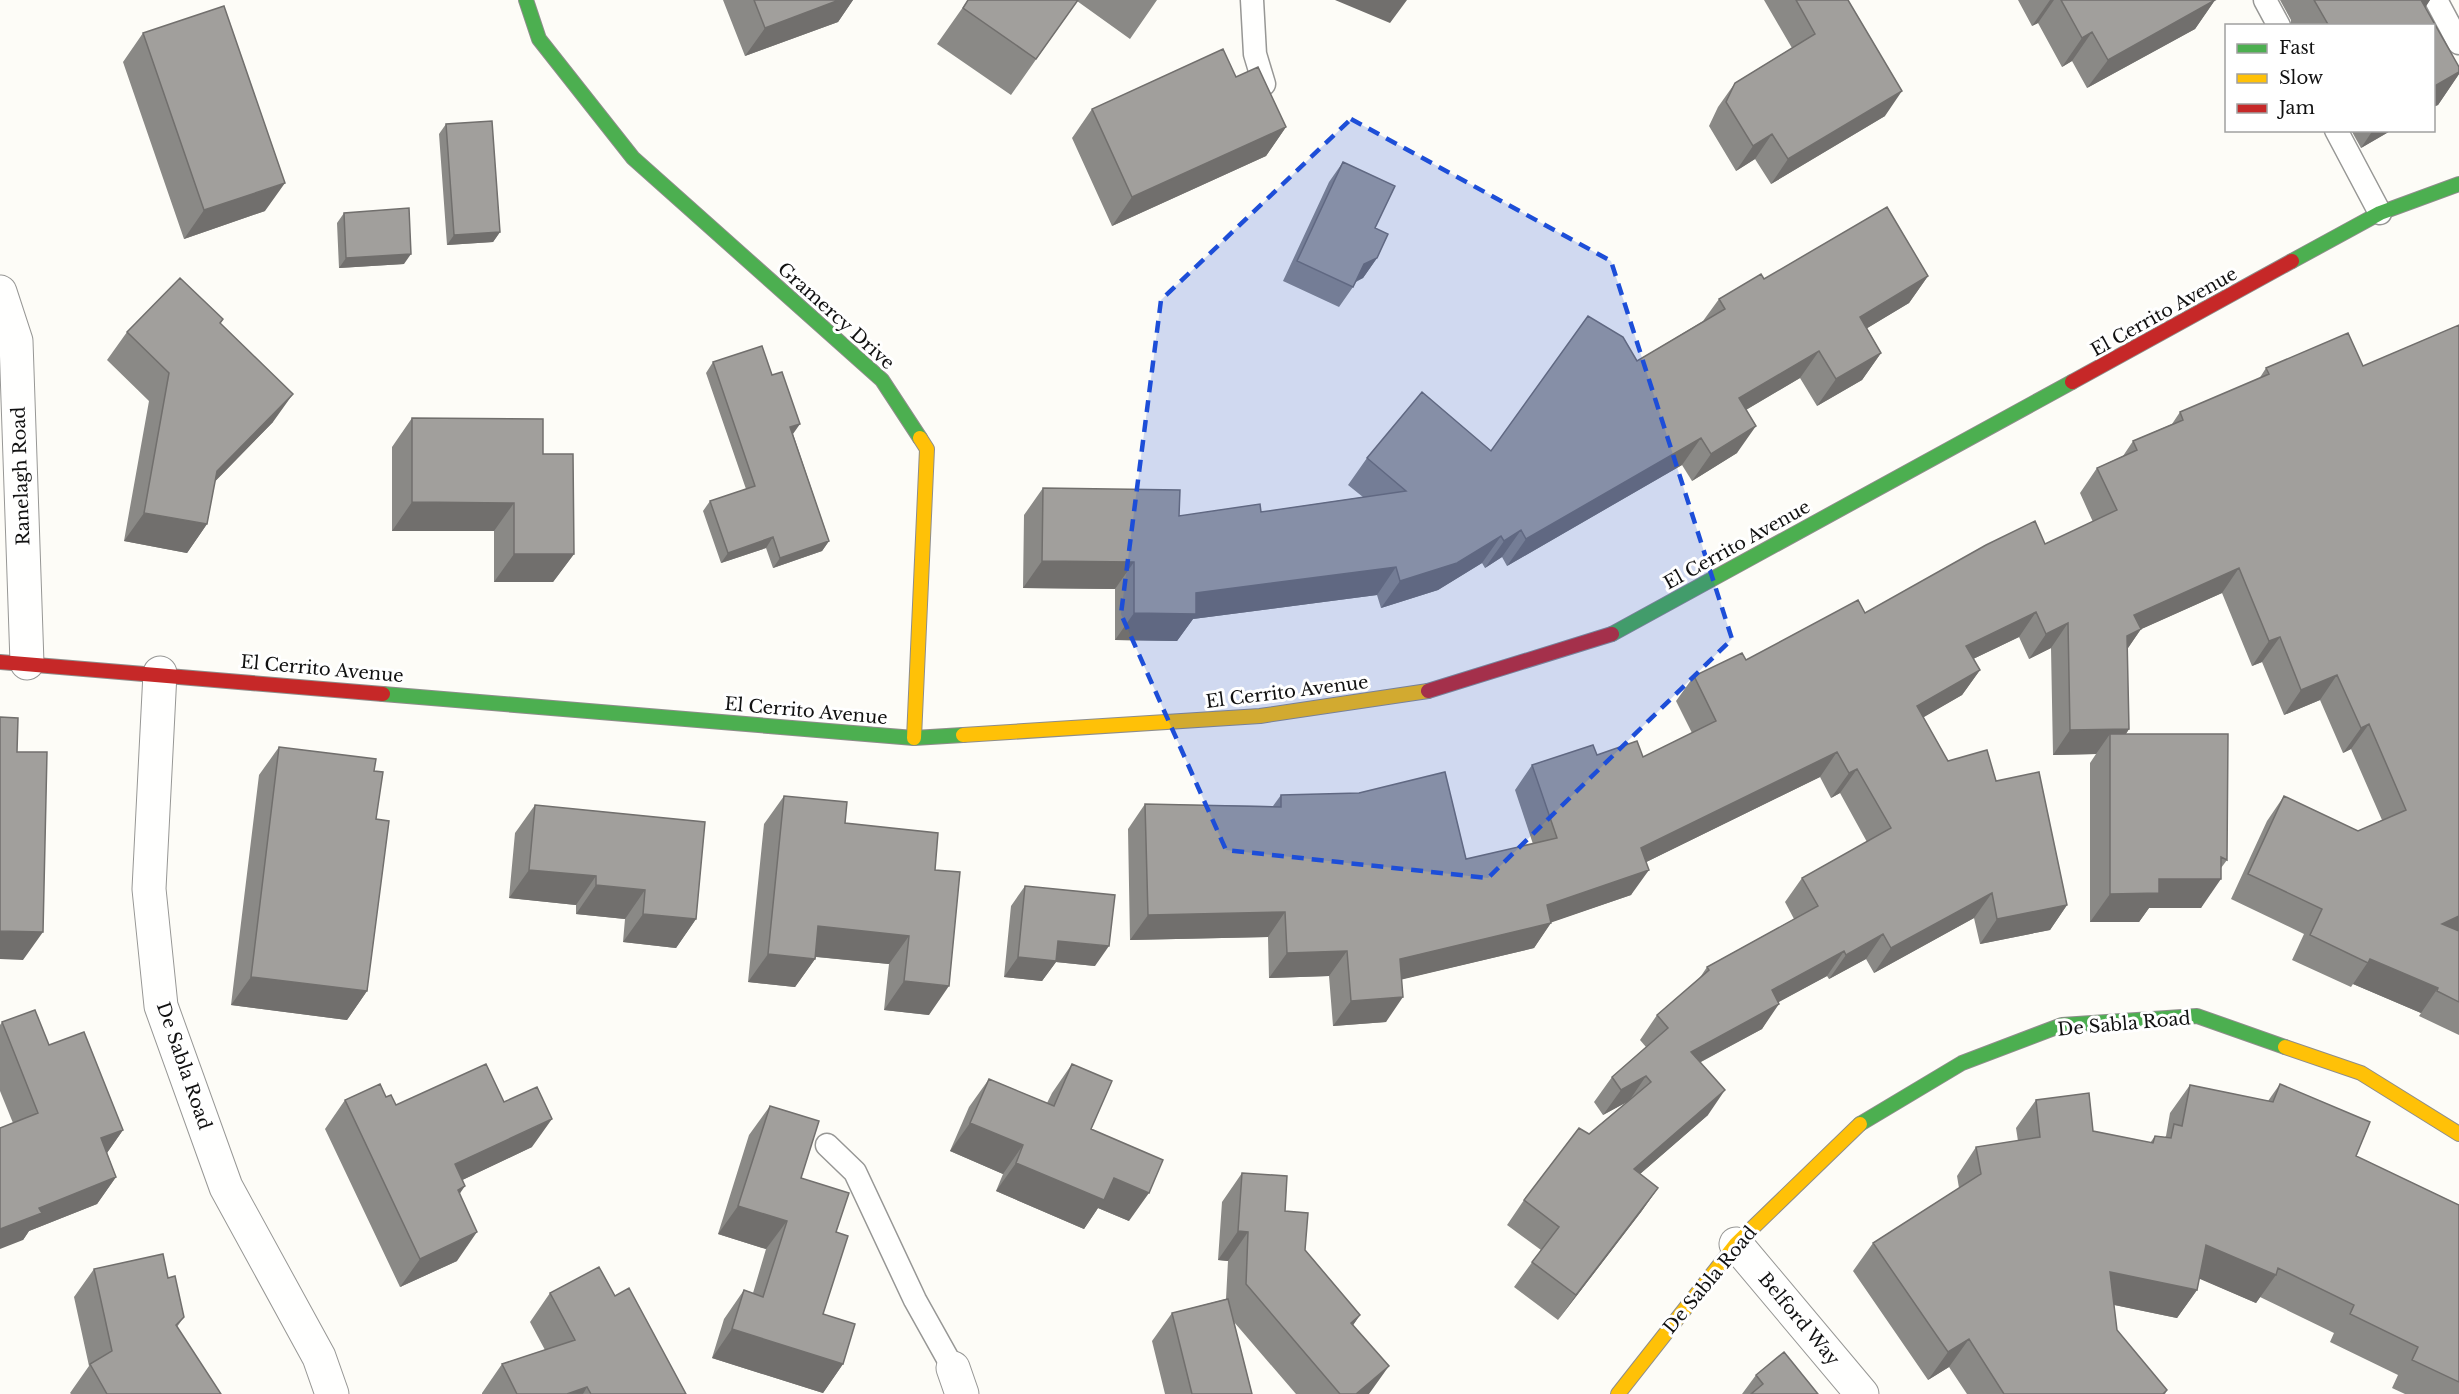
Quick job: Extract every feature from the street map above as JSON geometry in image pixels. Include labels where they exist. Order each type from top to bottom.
[{"type":"street","name":"Gramercy Drive","points":[[526,0],[538,39],[633,158],[882,380],[927,449],[914,738]]},
{"type":"street","name":"El Cerrito Avenue","points":[[14,663],[160,673],[914,738],[1260,716],[1419,694],[1608,636],[2380,213],[2459,184]]},
{"type":"street","name":"Ranelagh Road","points":[[0,292],[16,341],[14,663]]},
{"type":"street","name":"De Sabla Road","points":[[160,673],[149,889],[161,1006],[226,1187],[319,1357],[332,1394]]},
{"type":"street","name":"De Sabla Road","points":[[1618,1394],[1736,1244],[1865,1120],[1962,1063],[2062,1025],[2197,1016],[2361,1073],[2459,1134]]},
{"type":"street","name":"Belford Way","points":[[1736,1244],[1862,1394]]},
{"type":"lane","points":[[1252,0],[1255,54],[1264,84]]},
{"type":"lane","points":[[2265,0],[2278,24]]},
{"type":"lane","points":[[2436,0],[2459,43]]},
{"type":"lane","points":[[2337,132],[2380,213]]},
{"type":"lane","points":[[827,1145],[855,1172],[915,1300],[958,1381]]},
{"type":"highlighted area","points":[[1351,119],[1611,261],[1732,639],[1488,878],[1226,850],[1121,614],[1161,300]]},
{"type":"building","points":[[754,0],[839,0],[765,28]]},
{"type":"building","points":[[968,0],[1078,0],[1036,59],[963,8]]},
{"type":"building","points":[[1796,0],[1848,0],[1902,91],[1788,159],[1772,134],[1753,146],[1726,102],[1735,83],[1815,34]]},
{"type":"building","points":[[2061,0],[2215,0],[2108,60],[2092,32],[2082,38]]},
{"type":"building","points":[[2314,0],[2421,0],[2435,24],[2328,24]]},
{"type":"building","points":[[224,6],[285,183],[204,210],[143,33]]},
{"type":"building","points":[[2435,25],[2459,67],[2459,72],[2435,86]]},
{"type":"building","points":[[1223,49],[1236,77],[1258,67],[1286,127],[1132,197],[1092,109]]},
{"type":"building","points":[[492,121],[500,232],[454,235],[446,124]]},
{"type":"building","points":[[1343,162],[1395,186],[1375,228],[1388,234],[1377,258],[1364,264],[1353,287],[1297,261]]},
{"type":"building","points":[[1887,207],[1928,276],[1860,317],[1881,353],[1836,379],[1819,351],[1739,398],[1756,426],[1711,454],[1701,438],[1526,539],[1521,530],[1504,541],[1501,536],[1457,563],[1400,581],[1396,567],[1196,593],[1196,614],[1134,613],[1134,562],[1042,561],[1043,488],[1180,490],[1179,516],[1260,504],[1261,512],[1406,491],[1367,458],[1422,392],[1491,451],[1588,316],[1623,337],[1637,361],[1725,309],[1719,299],[1761,274],[1764,279]]},
{"type":"building","points":[[409,208],[411,254],[346,258],[344,213]]},
{"type":"building","points":[[180,278],[223,319],[220,323],[293,394],[217,471],[207,524],[144,513],[169,373],[127,332]]},
{"type":"building","points":[[2459,325],[2459,916],[2442,924],[2459,931],[2459,1002],[2437,991],[2438,988],[2370,959],[2368,963],[2310,935],[2322,909],[2248,874],[2284,796],[2358,831],[2406,810],[2369,724],[2361,728],[2337,675],[2301,690],[2280,637],[2269,641],[2239,568],[2134,615],[2141,629],[2127,636],[2129,729],[2070,730],[2068,623],[2046,634],[2036,612],[1966,646],[1980,670],[1917,706],[1948,761],[1987,750],[1996,781],[2039,772],[2067,905],[1997,919],[1992,893],[1891,948],[1883,934],[1846,955],[1844,951],[1772,990],[1779,1004],[1691,1052],[1725,1090],[1634,1169],[1658,1188],[1576,1295],[1532,1262],[1559,1227],[1524,1200],[1579,1128],[1589,1134],[1651,1082],[1646,1076],[1621,1090],[1612,1077],[1668,1028],[1657,1015],[1709,970],[1707,967],[1818,906],[1802,878],[1891,828],[1857,769],[1849,773],[1837,752],[1641,848],[1649,870],[1547,905],[1551,923],[1400,959],[1403,997],[1351,1001],[1347,951],[1287,953],[1285,912],[1148,915],[1145,804],[1281,807],[1281,795],[1359,793],[1445,772],[1466,859],[1557,838],[1532,765],[1593,745],[1597,755],[1637,741],[1643,757],[1716,721],[1694,676],[1742,653],[1746,660],[1858,600],[1865,613],[1986,545],[2035,521],[2045,544],[2117,510],[2097,468],[2137,450],[2133,441],[2183,420],[2180,412],[2269,374],[2266,368],[2348,333],[2363,366]]},
{"type":"building","points":[[762,346],[772,375],[782,372],[800,424],[790,427],[829,541],[780,558],[773,537],[728,553],[710,501],[755,486],[713,362]]},
{"type":"building","points":[[412,418],[543,419],[543,454],[573,454],[574,554],[514,554],[514,503],[412,502]]},
{"type":"building","points":[[0,717],[18,718],[17,752],[47,752],[43,932],[0,931]]},
{"type":"building","points":[[2110,734],[2228,734],[2227,860],[2221,857],[2221,879],[2159,879],[2159,893],[2110,894]]},
{"type":"building","points":[[279,747],[376,759],[374,771],[383,772],[376,819],[389,821],[367,991],[251,977]]},
{"type":"building","points":[[784,796],[847,802],[845,823],[938,833],[935,870],[960,872],[949,986],[904,981],[909,936],[818,926],[815,959],[768,954]]},
{"type":"building","points":[[535,805],[705,822],[696,919],[643,914],[645,890],[596,885],[596,876],[529,870]]},
{"type":"building","points":[[1025,886],[1115,895],[1109,946],[1058,941],[1056,961],[1018,957]]},
{"type":"building","points":[[35,1010],[49,1045],[84,1032],[123,1130],[101,1138],[116,1177],[39,1208],[42,1213],[0,1229],[0,1128],[38,1113],[2,1022]]},
{"type":"building","points":[[486,1064],[504,1102],[537,1087],[552,1119],[455,1164],[465,1186],[458,1190],[477,1232],[420,1259],[345,1100],[380,1084],[386,1097],[391,1095],[396,1105]]},
{"type":"building","points":[[1072,1064],[1112,1081],[1091,1129],[1163,1160],[1149,1193],[1114,1178],[1104,1200],[1016,1163],[1023,1145],[970,1123],[989,1079],[1054,1106]]},
{"type":"building","points":[[2280,1084],[2370,1122],[2356,1156],[2459,1205],[2459,1382],[2412,1360],[2418,1347],[2350,1314],[2354,1305],[2278,1268],[2276,1275],[2206,1245],[2197,1290],[2110,1272],[2117,1330],[2167,1390],[2163,1394],[2004,1394],[1969,1339],[1948,1352],[1873,1243],[1981,1174],[1976,1147],[2040,1137],[2036,1100],[2089,1093],[2093,1131],[2153,1143],[2155,1136],[2171,1138],[2174,1124],[2182,1126],[2190,1085],[2273,1102]]},
{"type":"building","points":[[770,1106],[819,1121],[801,1178],[849,1193],[836,1232],[848,1236],[823,1314],[855,1324],[843,1364],[732,1329],[744,1290],[763,1297],[787,1221],[738,1206]]},
{"type":"building","points":[[1242,1173],[1287,1176],[1285,1211],[1308,1213],[1305,1250],[1360,1315],[1351,1323],[1389,1366],[1356,1394],[1340,1394],[1246,1284],[1248,1232],[1238,1231]]},
{"type":"building","points":[[163,1254],[168,1278],[175,1276],[184,1317],[176,1325],[221,1394],[107,1394],[90,1364],[112,1351],[94,1269]]},
{"type":"building","points":[[599,1267],[615,1296],[629,1288],[686,1394],[591,1394],[587,1387],[567,1394],[517,1394],[502,1364],[575,1340],[550,1293]]},
{"type":"building","points":[[1228,1299],[1252,1394],[1192,1394],[1172,1313]]},
{"type":"building","points":[[1784,1352],[1818,1394],[1751,1394],[1763,1384],[1756,1375]]},
{"type":"traffic: fast","points":[[526,0],[539,39],[633,158],[882,380],[920,438]]},
{"type":"traffic: fast","points":[[2292,261],[2380,213],[2459,184]]},
{"type":"traffic: fast","points":[[1612,634],[2072,382]]},
{"type":"traffic: fast","points":[[383,694],[914,738],[963,735]]},
{"type":"traffic: fast","points":[[1860,1124],[1962,1063],[2062,1025],[2197,1016],[2285,1047]]},
{"type":"traffic: slow","points":[[914,738],[927,449],[920,438]]},
{"type":"traffic: slow","points":[[963,735],[1260,716],[1428,691]]},
{"type":"traffic: slow","points":[[2285,1047],[2361,1073],[2459,1134]]},
{"type":"traffic: slow","points":[[1618,1394],[1736,1244],[1860,1124]]},
{"type":"traffic: jam","points":[[2072,382],[2292,261]]},
{"type":"traffic: jam","points":[[1428,691],[1612,634]]},
{"type":"traffic: jam","points":[[0,662],[383,694]]}]
